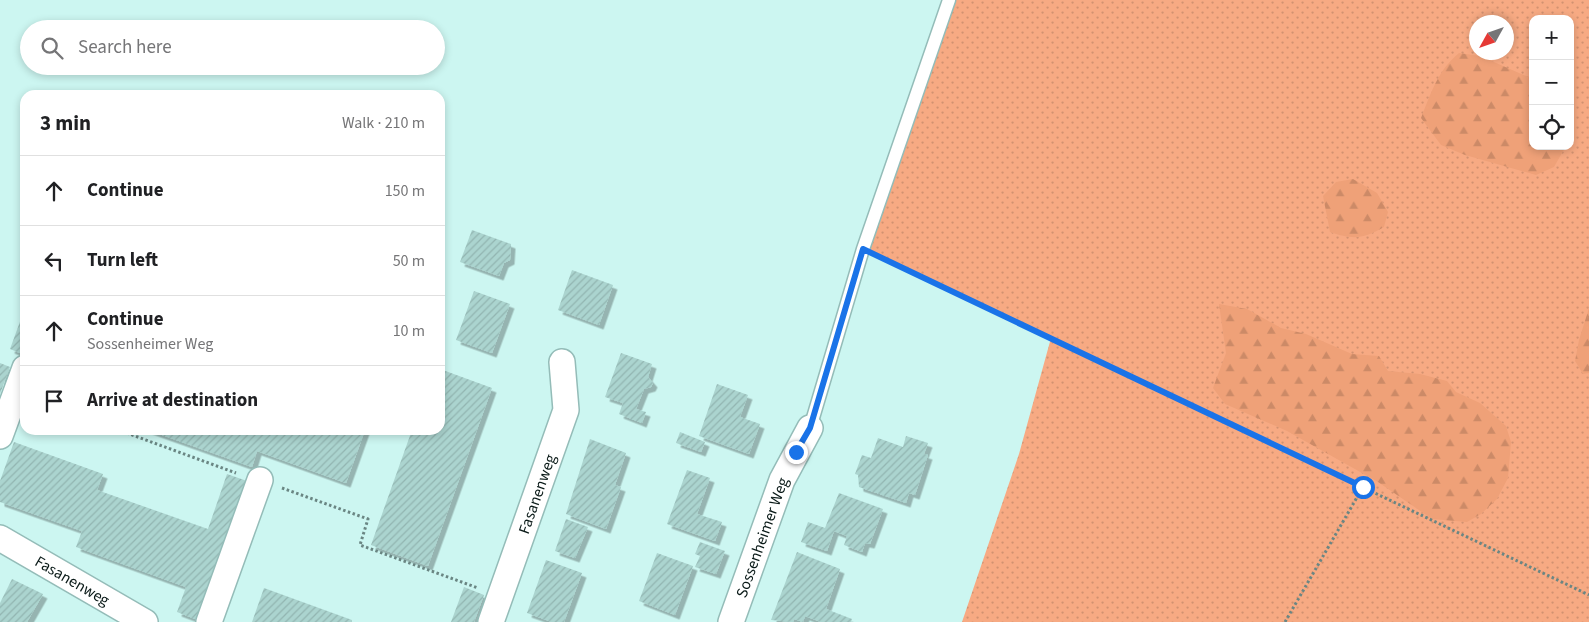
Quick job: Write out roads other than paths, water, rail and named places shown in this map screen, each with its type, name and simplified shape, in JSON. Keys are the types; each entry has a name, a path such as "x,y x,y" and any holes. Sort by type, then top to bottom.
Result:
{"street":[{"name":"Fasanenweg","path":"491,622 566,410 562,362"},
{"path":"0,436 20,382"},
{"name":"Sossenheimer Weg","path":"731,622 782,480 810,428"},
{"path":"209,622 260,480"},
{"name":"Fasanenweg","path":"3,548 144,622"}],"lane":[{"path":"810,428 863,249 949,0"}]}
